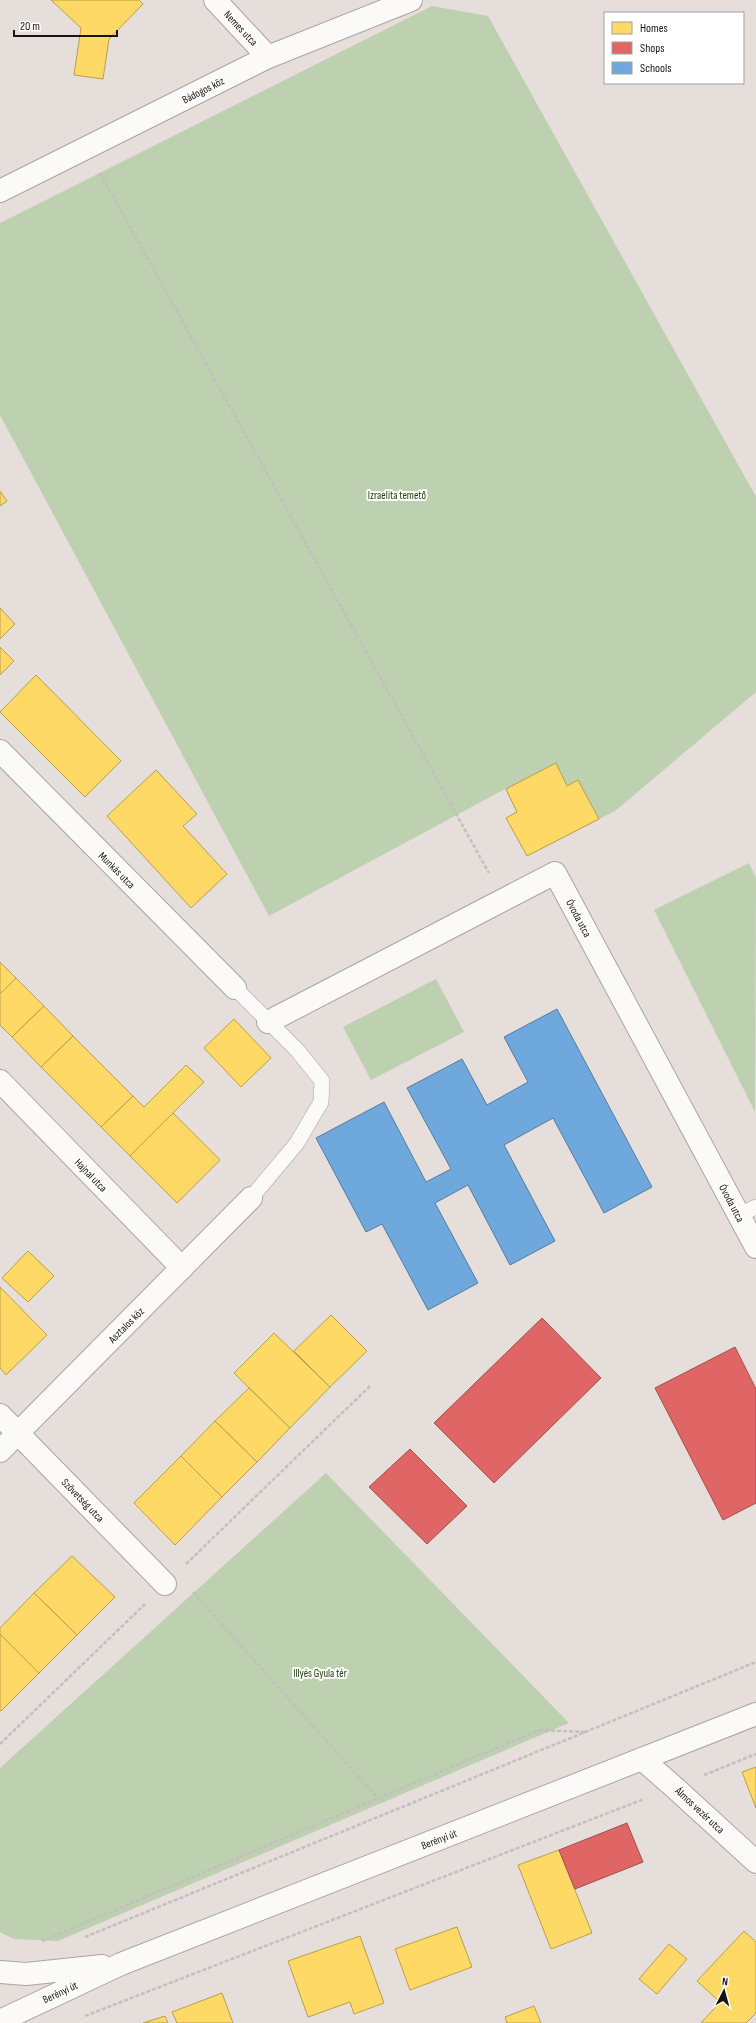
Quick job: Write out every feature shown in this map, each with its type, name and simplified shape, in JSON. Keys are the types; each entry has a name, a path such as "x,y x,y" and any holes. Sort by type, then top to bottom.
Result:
{"street":[{"name":"Nemes utca","path":"215,0 268,57"},
{"name":"Bádogos köz","path":"0,191 268,57 411,0"},
{"name":"Munkás utca","path":"0,751 235,988"},
{"name":"Óvoda utca","path":"268,1022 556,873 747,1211 756,1247"},
{"name":"Hajnal utca","path":"0,1082 182,1268"},
{"name":"Asztalos köz","path":"0,1451 251,1198"},
{"name":"Szövetség utca","path":"0,1415 165,1584"},
{"name":"Berényi út","path":"0,2021 121,1964 756,1714"},
{"name":"Álmos vezér utca","path":"642,1759 674,1786 756,1862"},
{"name":"Berényi út","path":"0,1972 26,1974 121,1964"}],"lane":[{"path":"235,988 297,1050 322,1082 321,1102 298,1143 251,1198"}],"path":[{"path":"86,149 504,900"},
{"path":"192,1591 377,1798"},
{"path":"77,1940 756,1662"},
{"path":"37,1943 539,1730 586,1732"},
{"path":"81,2017 756,1754"}],"green space":[{"name":"Izraelita temető","path":"432,6 488,16 756,497 756,692 615,811 527,856 506,818 517,812 505,789 269,916 0,415 0,223"},
{"path":"749,863 756,878 755,1112 654,910"},
{"path":"436,979 464,1032 371,1080 343,1027"},
{"name":"Illyés Gyula tér","path":"326,1473 569,1723 58,1941 14,1939 0,1932 0,1768"}],"building: Homes":[{"path":"51,0 139,0 143,4 109,39 103,79 74,75 81,28"},
{"path":"0,491 7,501 0,506"},
{"path":"0,608 15,624 0,639"},
{"path":"0,647 14,661 0,675"},
{"path":"36,675 121,761 85,797 0,712"},
{"path":"556,763 567,786 578,780 599,819 527,856 506,818 517,812 506,789"},
{"path":"156,770 197,814 183,826 227,874 191,908 107,816"},
{"path":"0,962 16,978 0,994"},
{"path":"16,978 44,1006 12,1037 0,1025 0,994"},
{"path":"44,1006 73,1036 41,1067 12,1037"},
{"path":"234,1019 271,1058 241,1087 204,1048"},
{"path":"73,1036 133,1096 101,1127 41,1067"},
{"path":"186,1065 204,1082 130,1156 101,1127 133,1096 144,1107"},
{"path":"173,1113 220,1160 177,1203 130,1156"},
{"path":"28,1251 54,1276 28,1302 2,1278"},
{"path":"0,1287 47,1335 6,1375 0,1368"},
{"path":"331,1315 367,1351 330,1387 294,1351"},
{"path":"274,1333 330,1387 290,1428 234,1373"},
{"path":"249,1388 290,1428 257,1462 215,1421"},
{"path":"215,1421 257,1462 222,1497 181,1456"},
{"path":"181,1456 222,1497 175,1545 134,1503"},
{"path":"72,1556 115,1597 77,1635 34,1593"},
{"path":"34,1593 77,1635 39,1673 0,1634 0,1628"},
{"path":"0,1634 39,1673 1,1711 0,1710"},
{"path":"756,1767 756,1808 742,1772"},
{"path":"559,1850 592,1933 551,1949 518,1865"},
{"path":"457,1927 472,1967 410,1990 395,1949"},
{"path":"744,1931 756,1942 756,2013 746,2023 701,2023 720,2002 697,1981"},
{"path":"360,1936 384,2003 354,2014 350,2002 308,2017 288,1961"},
{"path":"669,1944 687,1959 657,1994 639,1979"},
{"path":"222,1993 233,2023 177,2023 172,2012"},
{"path":"534,2006 541,2023 507,2023 505,2017"},
{"path":"165,2016 168,2023 143,2023"}],"building: Shops":[{"path":"542,1318 601,1378 494,1483 434,1423"},
{"path":"735,1347 756,1389 756,1503 723,1520 655,1388"},
{"path":"410,1449 467,1506 427,1544 369,1487"},
{"path":"627,1823 643,1862 575,1889 559,1850"}],"building: Schools":[{"path":"557,1009 652,1187 604,1213 553,1118 504,1145 555,1241 510,1265 468,1185 435,1203 478,1283 428,1310 382,1224 366,1232 316,1138 384,1102 426,1182 451,1169 407,1088 462,1059 487,1105 528,1082 504,1037"}]}
